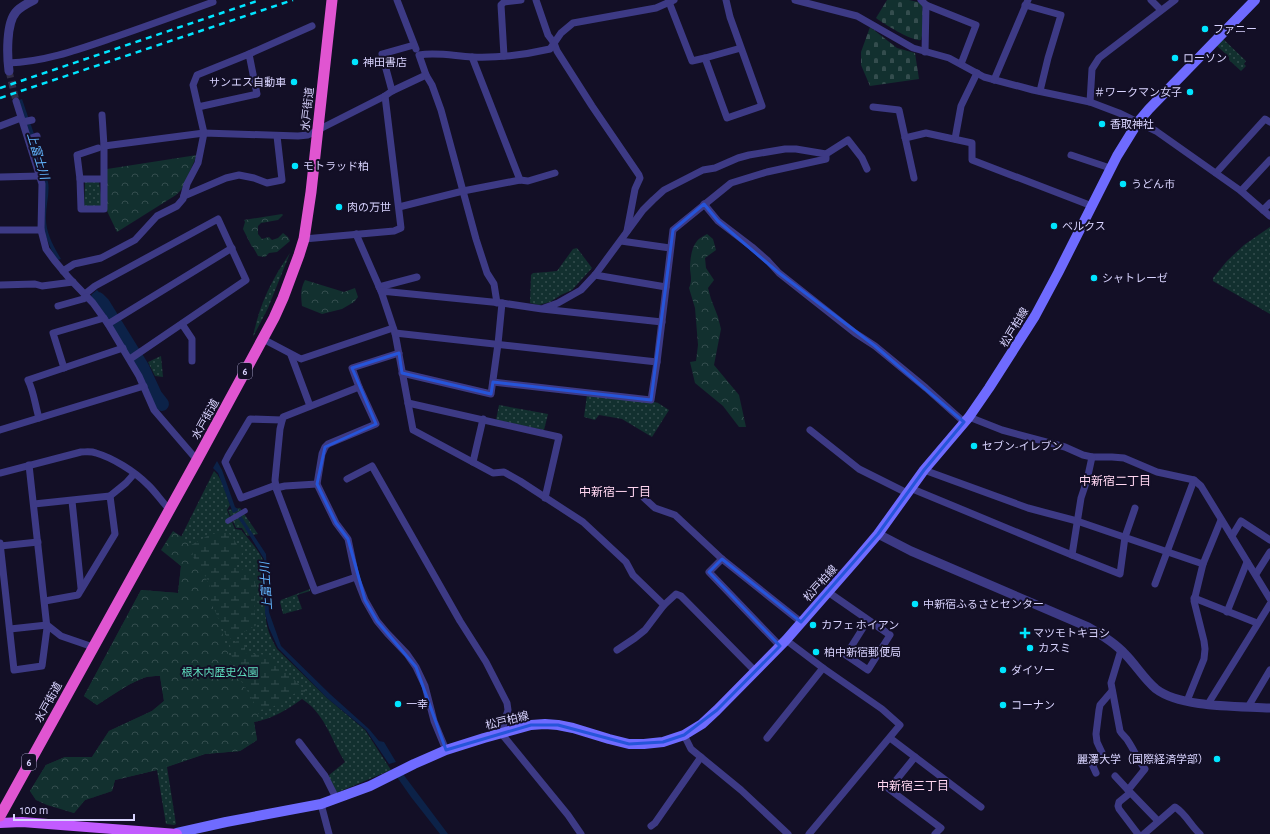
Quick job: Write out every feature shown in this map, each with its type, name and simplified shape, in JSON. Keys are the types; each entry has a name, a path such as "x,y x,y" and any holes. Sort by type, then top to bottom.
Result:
{"highway":[{"name":"水戸街道","path":"0,816 263,339 292,276 304,239 311,192 332,0"}],"main road":[{"name":"松戸柏線","path":"177,834 226,822 321,804 370,786 446,750 532,725 558,725 629,744 644,744 663,742 684,735 702,724 783,643 828,592 878,534 908,490 967,419 989,388 1035,316 1128,135 1138,122 1255,0"},
{"path":"0,823 22,822 177,834"}],"street":[{"path":"34,0 27,3 16,12 11,19 8,45 8,67 50,58 90,46 215,1"},
{"path":"397,0 441,110 476,239 487,273 494,284 499,303 498,344 491,394 402,373"},
{"path":"504,56 501,5 504,2 520,0"},
{"path":"536,0 548,35 554,43 557,51 639,175 640,178 635,189 626,234"},
{"path":"705,58 727,118 762,106 730,17 726,0"},
{"path":"794,0 804,1 857,16 913,48 949,58 994,80 1090,102 1138,122 1156,131 1216,173 1241,191 1270,216"},
{"path":"1151,0 1161,10"},
{"path":"1090,102 1092,68 1099,58 1175,0"},
{"path":"419,55 428,53 472,57 504,56 550,49 561,33 573,23 656,8 672,1 692,61 741,48"},
{"path":"925,52 924,3 976,25 961,64"},
{"path":"994,80 1026,3 1061,15 1040,91"},
{"path":"63,272 74,264 101,258 135,240 157,216 177,206 184,196 187,184 198,163 204,133 193,85 197,75 312,26"},
{"path":"304,239 394,231 401,228 388,93 382,54 414,45"},
{"path":"198,107 257,94 249,54"},
{"path":"472,57 520,180"},
{"path":"954,139 961,106 977,73"},
{"path":"102,115 101,147 104,179 104,209 81,209 80,179 77,155 101,147 204,133 305,136 426,75"},
{"path":"16,102 29,139 42,184 41,230 46,249 63,272 86,296 106,321 130,360 144,386 154,410 197,460"},
{"path":"873,107 899,110 914,178"},
{"path":"1216,173 1265,119 1270,122"},
{"path":"0,126 32,120"},
{"path":"905,138 926,134 972,143 972,160 1092,206"},
{"path":"29,139 37,136"},
{"path":"184,196 226,178 239,175 254,178 266,183 282,180 277,136"},
{"path":"542,309 558,303 580,290 595,275 643,210 653,200 664,190 703,170 715,168 748,155 785,149 796,149 826,154 848,140 862,158 867,169"},
{"path":"493,382 651,400 662,322 672,230 731,183 767,172 826,159 826,154"},
{"path":"1071,155 1110,168"},
{"path":"1241,191 1270,160"},
{"path":"399,207 463,191 520,180 528,181 555,173"},
{"path":"0,177 40,176"},
{"path":"80,179 104,179"},
{"path":"1263,210 1270,203"},
{"path":"704,204 718,221 752,247 779,273 855,333 875,346 926,388 967,419 1008,432 1065,447 1083,455 1092,457 1124,458 1157,472 1194,480 1201,486 1270,599"},
{"path":"58,306 83,299 95,286 218,219 246,280 130,360"},
{"path":"0,230 41,230"},
{"path":"356,234 380,289 394,330 413,430 494,473 504,472 583,522 626,562 633,575 664,605"},
{"path":"621,241 670,248"},
{"path":"64,368 53,333 118,317 232,248"},
{"path":"595,275 666,287"},
{"path":"380,289 417,277"},
{"path":"0,284 35,284 42,286 73,282"},
{"path":"380,289 662,322"},
{"path":"182,324 192,339 192,361"},
{"path":"263,339 301,359 394,330 498,344 657,362"},
{"path":"39,418 33,390 28,380 123,348"},
{"path":"399,353 352,368 376,424 328,444 325,447 322,454 317,484 336,523 348,539 356,577 365,600 377,621 416,666 425,686 434,721 446,750"},
{"path":"292,355 310,406"},
{"path":"0,430 144,386"},
{"path":"356,577 315,592 275,480 283,416 359,387"},
{"path":"408,403 559,437 545,498"},
{"path":"282,420 250,419 228,456 225,462 241,498 276,486 317,484"},
{"path":"473,462 483,419"},
{"path":"810,430 859,469 1120,574 1126,537 1135,508"},
{"path":"0,473 81,452 91,452 104,456 124,466 147,484 169,509"},
{"path":"1072,555 1076,521 1092,457"},
{"path":"29,465 45,601 47,625 42,666 14,670 0,545 38,542"},
{"path":"347,479 372,466 460,621 486,662 508,703 508,710 502,733 568,815 581,834"},
{"path":"924,470 1028,508 1076,521 1204,564"},
{"path":"34,504 110,496 126,483 134,474"},
{"path":"1155,584 1166,551 1194,480"},
{"path":"45,601 78,595 115,534 110,496"},
{"path":"644,498 655,508 676,515 722,559 801,622"},
{"path":"72,500 82,588"},
{"path":"228,521 246,512"},
{"path":"1187,701 1204,658 1205,649 1194,598 1204,564 1221,520"},
{"path":"1232,536 1241,521 1270,540"},
{"path":"878,534 911,551 1088,627 1111,641 1121,650 1145,679 1157,690 1171,697 1208,704 1270,708"},
{"path":"1256,574 1270,552"},
{"path":"722,559 709,572 783,643 882,709 900,725 809,834"},
{"path":"1227,612 1247,562"},
{"path":"828,592 890,634 868,670 846,655 868,620"},
{"path":"617,650 645,630 664,605 676,594 681,596 755,671"},
{"path":"1194,598 1257,623"},
{"path":"1208,704 1270,604"},
{"path":"10,629 47,625 61,636 93,647"},
{"path":"1121,650 1111,683 1120,731 1122,735 1128,739 1136,756 1145,769 1129,792 1119,802 1118,806 1138,834"},
{"path":"767,738 822,668"},
{"path":"1248,707 1270,670"},
{"path":"1096,773 1092,764 1104,757 1097,742 1096,734 1099,710 1100,705 1112,691"},
{"path":"684,735 691,749 741,790 788,834"},
{"path":"890,738 981,807"},
{"path":"299,742 325,776 336,798"},
{"path":"651,826 655,823 701,757"},
{"path":"916,757 889,789 941,828 935,834"},
{"path":"1115,776 1158,821"},
{"path":"321,804 330,834"},
{"path":"1144,834 1175,807 1185,815 1200,834"}],"highlighted area":[{"path":"704,204 718,221 779,273 875,346 964,422 924,470 878,534 801,622 722,559 709,572 780,646 717,710 684,735 663,742 629,744 558,725 531,725 446,750 416,667 377,621 365,600 348,539 336,523 317,484 325,447 376,424 352,368 399,353 402,373 491,394 493,382 651,400 673,230"}],"green space":[{"path":"887,0 909,0 922,3 924,26 921,40 905,36 876,18"},
{"path":"870,27 897,48 915,53 919,79 870,86 861,65 861,52"},
{"path":"1221,37 1246,61 1244,64 1246,66 1241,71 1215,44"},
{"path":"197,155 182,189 176,195 117,232 107,211 107,169"},
{"path":"85,182 99,182 101,206 84,207"},
{"path":"283,215 278,220 261,223 258,226 258,234 262,239 269,237 272,240 278,238 283,233 290,241 277,252 269,253 265,257 258,256 243,229 245,222 244,220"},
{"path":"1270,227 1270,314 1213,281 1213,278 1227,261 1244,245"},
{"path":"707,234 713,239 716,250 705,258 706,268 714,280 708,288 721,329 714,365 739,395 746,427 739,427 723,406 695,383 690,362 696,361 698,345 695,308 689,288 691,281 691,258 695,244 699,239"},
{"path":"577,248 592,268 572,290 550,302 539,305 530,303 531,275 533,273 557,271 573,249"},
{"path":"290,253 268,308 253,337 259,314 267,293 277,273"},
{"path":"305,280 344,292 355,288 358,297 354,302 342,309 322,314 302,306 301,293"},
{"path":"161,356 163,377 155,376 148,362"},
{"path":"587,395 651,401 658,403 669,410 652,437 622,419 599,415 595,420 584,417"},
{"path":"499,405 548,414 544,430 496,420"},
{"name":"根木内歴史公園","path":"214,471 220,478 224,487 230,505 227,510 235,529 241,530 263,560 266,575 267,624 270,635 277,649 327,698 365,730 391,770 336,793 328,776 345,762 319,715 302,699 279,714 254,722 257,740 240,751 205,754 167,767 176,824 174,825 166,824 157,770 115,780 112,791 85,800 74,813 36,800 30,791 46,765 65,757 92,757 109,731 152,711 164,701 160,676 146,677 135,681 97,705 84,696 141,590 178,593 181,566 171,557"},
{"path":"240,508 258,534 247,536 242,528 236,528 228,510"},
{"name":"根木内歴史公園","path":"173,531 188,541 208,583 230,660 262,720 254,722 257,740 240,751 205,754 157,770 115,780 112,791 85,800 74,813 36,800 30,791 46,765 65,757 92,757 109,731 152,711 164,701 160,676 146,677 135,681 97,705 84,696 141,590 178,593 181,566 161,550"},
{"path":"224,531 232,536 242,554 235,563 236,567 250,572 256,585 254,616 257,625 228,640 211,602 209,582 193,557 191,545 209,535"},
{"path":"310,589 310,591 297,595 302,609 283,614 280,602 281,600"},
{"path":"245,636 245,653 270,655 305,690 305,693 291,695 271,708 258,710 241,679 233,662 231,653 230,645"}],"water":[{"path":"22,99 46,172 49,190 46,222 50,238 61,259 57,260 44,232 45,197 19,100"},
{"path":"97,290 106,300 113,312 107,316 91,295"},
{"path":"118,320 135,348 130,352 113,324"},
{"path":"140,358 150,373 164,401 157,404 135,360"},
{"path":"217,461 222,470 235,507 239,510 233,513 218,473 213,468"},
{"path":"241,516 266,554 269,612 281,646 330,694 369,729 379,741 384,742 396,762 389,764 366,730 327,698 278,648 269,628 265,613 264,559 238,518"},
{"path":"403,774 448,834 440,834 411,797 397,777"}],"waterway":[{"name":"上富士川","path":"98,299 103,304 142,367 155,395 162,404"}],"tunnel":[{"path":"9,71 16,101"}],"railway":[{"path":"0,88 260,0"},
{"path":"0,98 293,0"}],"place":[{"name":"ファニー","path":"1205,29"},
{"name":"ローソン","path":"1175,58"},
{"name":"神田書店","path":"355,62"},
{"name":"サンエス自動車","path":"294,82"},
{"name":"＃ワークマン女子","path":"1190,92"},
{"name":"香取神社","path":"1102,124"},
{"name":"モトラッド柏","path":"295,166"},
{"name":"うどん市","path":"1123,184"},
{"name":"肉の万世","path":"339,207"},
{"name":"ベルクス","path":"1054,226"},
{"name":"シャトレーゼ","path":"1094,278"},
{"name":"セブン-イレブン","path":"974,446"},
{"name":"中新宿ふるさとセンター","path":"915,604"},
{"name":"カフェ ホイアン","path":"813,625"},
{"name":"マツモトキヨシ","path":"1025,633"},
{"name":"カスミ","path":"1030,648"},
{"name":"柏中新宿郵便局","path":"816,652"},
{"name":"ダイソー","path":"1003,670"},
{"name":"一幸","path":"398,704"},
{"name":"コーナン","path":"1003,705"},
{"name":"麗澤大学（国際経済学部）","path":"1217,759"}],"district":[{"name":"中新宿二丁目","path":"1115,481"},
{"name":"中新宿一丁目","path":"615,492"},
{"name":"中新宿三丁目","path":"913,786"}]}
